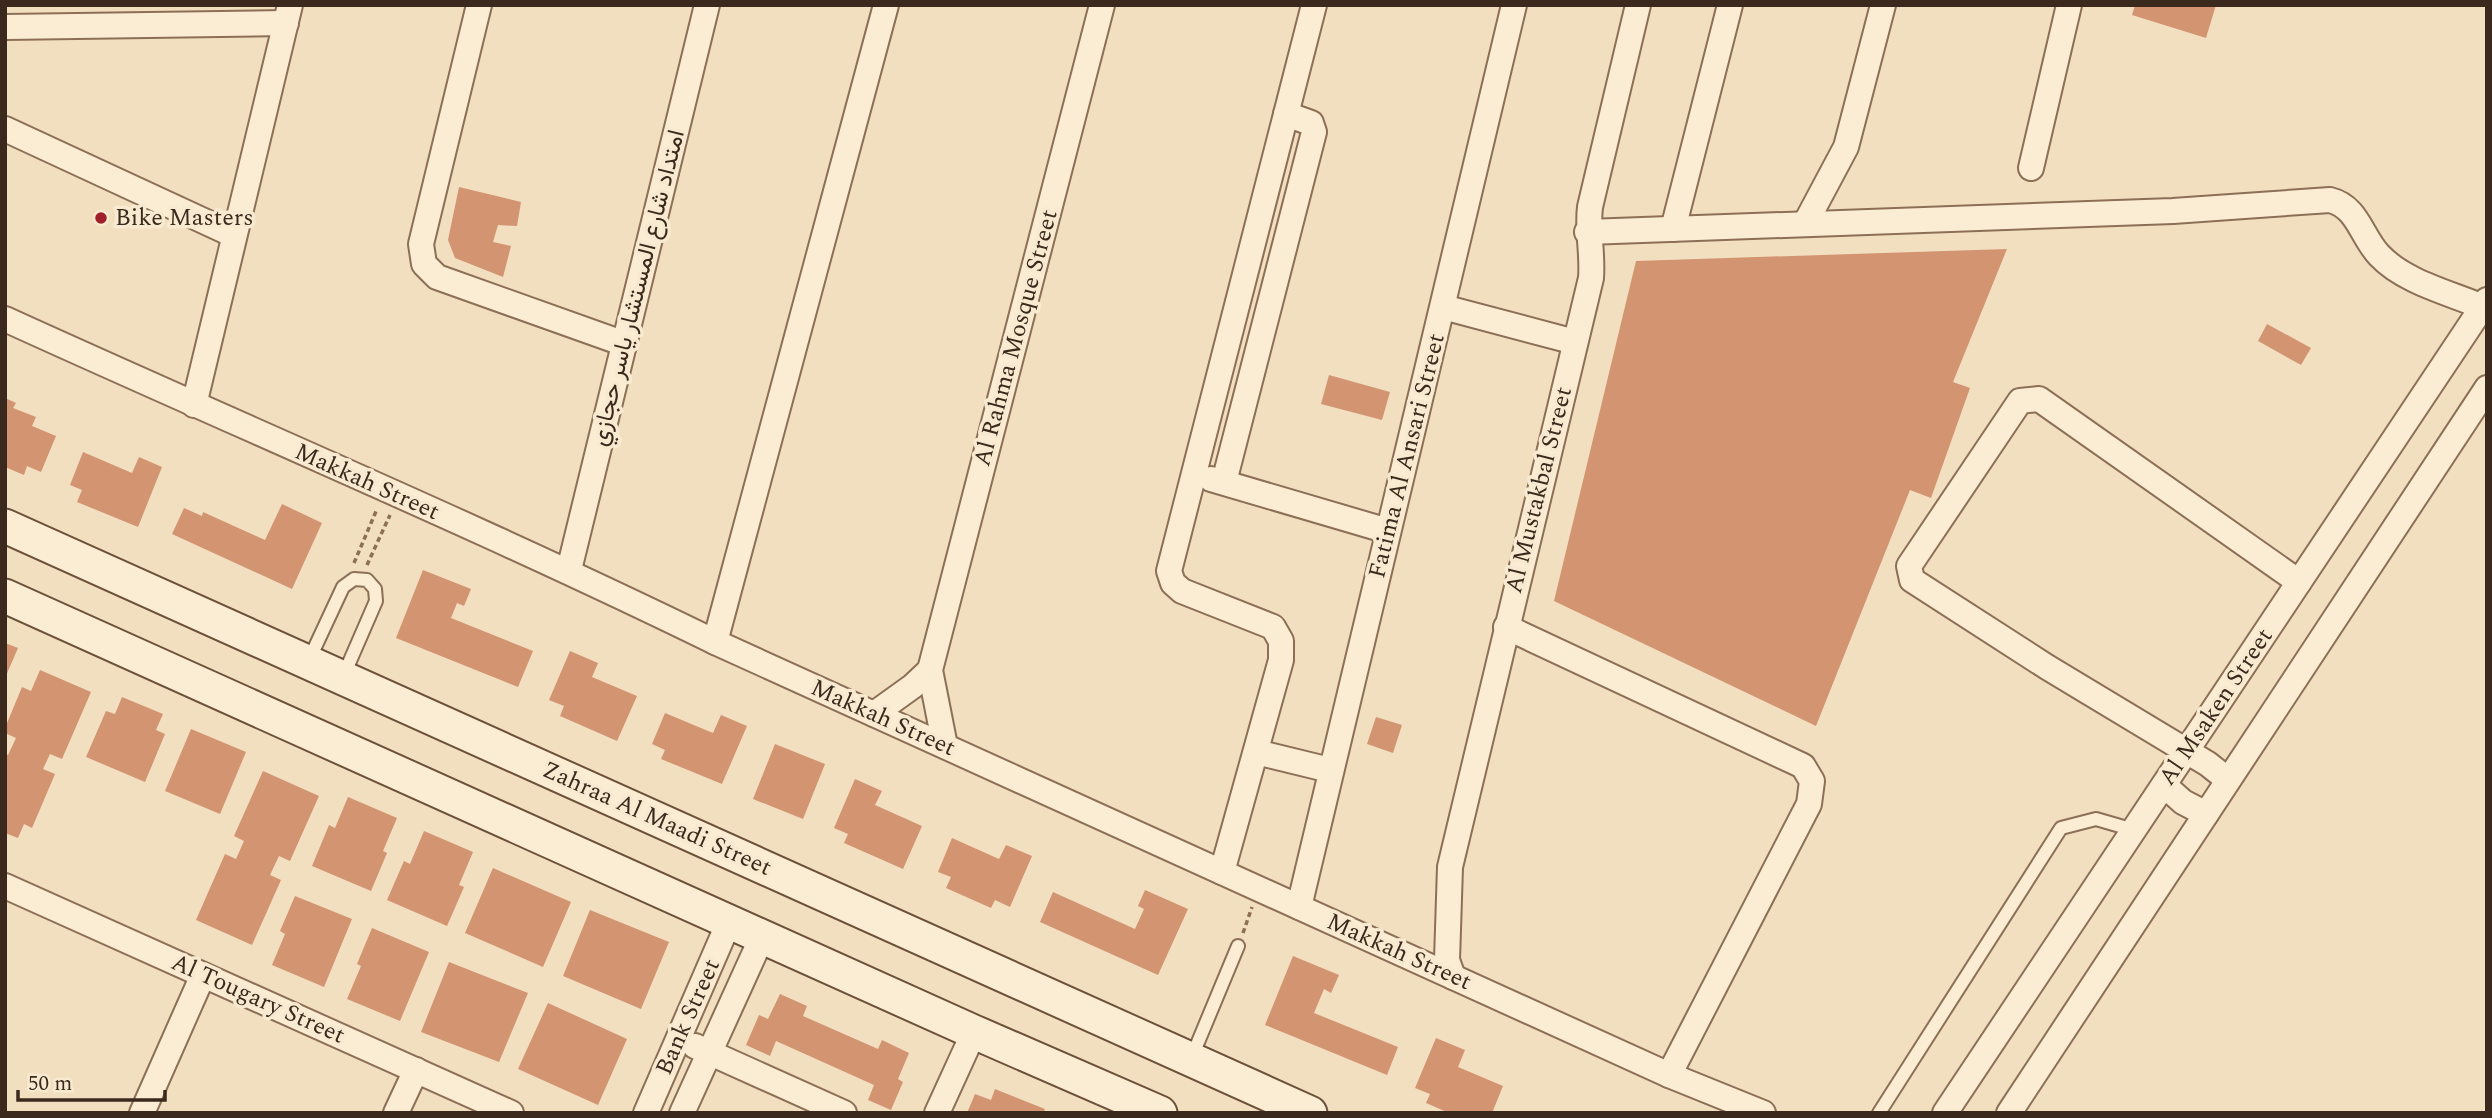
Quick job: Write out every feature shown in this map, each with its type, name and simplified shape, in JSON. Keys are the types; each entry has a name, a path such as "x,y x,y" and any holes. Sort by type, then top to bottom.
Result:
{"main road":[{"name":"Zahraa Al Maadi Street","path":"5,526 1310,1113"},
{"path":"5,596 1160,1113"}],"street":[{"path":"479,5 421,244 424,264 437,277 625,344"},
{"name":"امتداد شارع المستشار ياسر حجازي","path":"569,570 707,5"},
{"path":"715,642 886,5"},
{"name":"Al Rahma Mosque Street","path":"946,746 930,670 1102,5"},
{"path":"1222,872 1281,660 1281,641 1267,623 1182,591 1170,578 1170,564 1314,5"},
{"name":"Fatima Al Ansari Street","path":"1299,907 1514,5"},
{"name":"Al Mustakbal Street","path":"1453,977 1447,960 1450,867 1591,278 1592,259 1587,232 1590,207 1638,5"},
{"path":"1673,229 1730,5"},
{"path":"1805,224 1829,185 1846,147 1883,5"},
{"path":"2031,169 2069,5"},
{"path":"5,27 288,14 194,405"},
{"path":"1224,482 1314,132 1311,123 1286,114"},
{"path":"5,129 234,235"},
{"path":"1587,232 2173,211 2330,200 2352,212 2371,246 2390,265 2485,304"},
{"name":"Al Msaken Street","path":"1945,1113 2485,304"},
{"path":"1443,307 1575,342"},
{"name":"Makkah Street","path":"5,319 569,570 715,642 1669,1075 1763,1113"},
{"name":"Al Msaken Street","path":"2009,1113 2487,388"},
{"path":"2228,780 2208,764 2185,753 1912,580 1909,566 2020,401 2028,398 2039,399 2299,582"},
{"path":"1193,474 1388,531"},
{"path":"1506,627 1803,766 1810,774 1813,788 1809,804 1669,1075"},
{"path":"874,714 930,670"},
{"path":"1256,752 1330,770"},
{"path":"2164,785 2183,802 2206,814"},
{"name":"Al Tougary Street","path":"5,886 512,1113"},
{"name":"Bank Street","path":"646,1113 729,922"},
{"path":"682,1113 762,937"},
{"path":"142,1113 203,975"},
{"path":"937,1113 974,1032"},
{"path":"678,1039 844,1113"},
{"path":"396,1113 416,1070"}],"lane":[{"path":"308,662 343,587 354,579 372,584 376,601 343,678"},
{"path":"1879,1113 2061,828 2096,819 2134,830"},
{"path":"1191,1059 1238,946"}],"path":[{"path":"354,579 355,560 373,517"},
{"path":"374,549 386,523"},
{"path":"1238,946 1259,888"}],"building":[{"path":"2135,5 2216,5 2206,38 2132,15"},
{"path":"459,187 521,202 517,226 498,225 493,242 511,246 503,277 455,258 448,240"},
{"path":"2007,249 1953,382 1970,388 1931,498 1910,490 1816,726 1554,601 1636,261"},
{"path":"2267,324 2311,348 2301,365 2258,341"},
{"path":"1329,375 1390,392 1382,420 1321,404"},
{"path":"5,398 16,403 13,408 36,417 32,426 56,436 41,472 27,466 24,475 5,467"},
{"path":"83,452 132,473 139,457 162,467 138,527 77,502 82,490 70,485"},
{"path":"282,504 322,523 292,589 172,534 184,508 202,516 203,512 265,540"},
{"path":"423,570 471,589 464,606 457,603 451,618 533,651 518,687 396,638"},
{"path":"5,643 18,648 5,678"},
{"path":"570,651 598,663 592,677 637,696 617,741 560,716 564,706 549,700"},
{"path":"40,670 91,692 62,759 50,754 43,769 55,774 32,828 24,824 18,838 5,833 5,754 8,755 16,738 5,733 5,728 22,687 31,691"},
{"path":"122,697 163,714 156,730 165,734 145,782 86,757 106,711 115,714"},
{"path":"665,713 713,733 721,715 747,726 722,784 661,759 665,750 652,744"},
{"path":"1376,717 1402,725 1393,753 1367,744"},
{"path":"191,729 246,752 220,814 165,791"},
{"path":"775,744 825,764 803,819 753,799"},
{"path":"263,771 319,796 290,861 279,856 270,875 281,880 252,945 196,920 225,854 236,859 244,841 234,836"},
{"path":"855,779 882,791 875,805 922,826 903,869 844,843 848,834 834,828"},
{"path":"348,797 397,818 383,851 387,853 371,891 312,866 329,825 335,828"},
{"path":"424,831 473,852 459,885 464,887 447,926 387,900 404,861 410,864"},
{"path":"952,838 999,859 1006,845 1032,856 1010,907 995,900 991,908 946,888 951,877 938,872"},
{"path":"493,868 571,902 543,967 465,933"},
{"path":"1145,890 1188,909 1158,975 1040,922 1053,892 1135,929 1144,909 1138,906"},
{"path":"295,896 352,919 324,987 272,965 285,934 280,931"},
{"path":"590,910 669,942 641,1009 563,976"},
{"path":"372,928 429,952 400,1021 347,999 361,966 357,964"},
{"path":"1293,956 1339,975 1331,993 1324,989 1314,1013 1398,1047 1387,1075 1265,1025"},
{"path":"449,962 528,993 499,1062 421,1032"},
{"path":"780,994 807,1006 803,1016 878,1049 882,1040 909,1053 898,1079 903,1082 891,1110 868,1100 874,1085 776,1041 770,1056 746,1045 759,1015 768,1019"},
{"path":"548,1003 627,1039 598,1105 518,1069"},
{"path":"1436,1038 1465,1050 1458,1067 1503,1086 1492,1113 1449,1113 1426,1103 1430,1094 1415,1088"},
{"path":"995,1089 1045,1109 1043,1113 967,1113 975,1094 991,1100"}],"place":[{"name":"Bike Masters","path":"101,218"}]}
